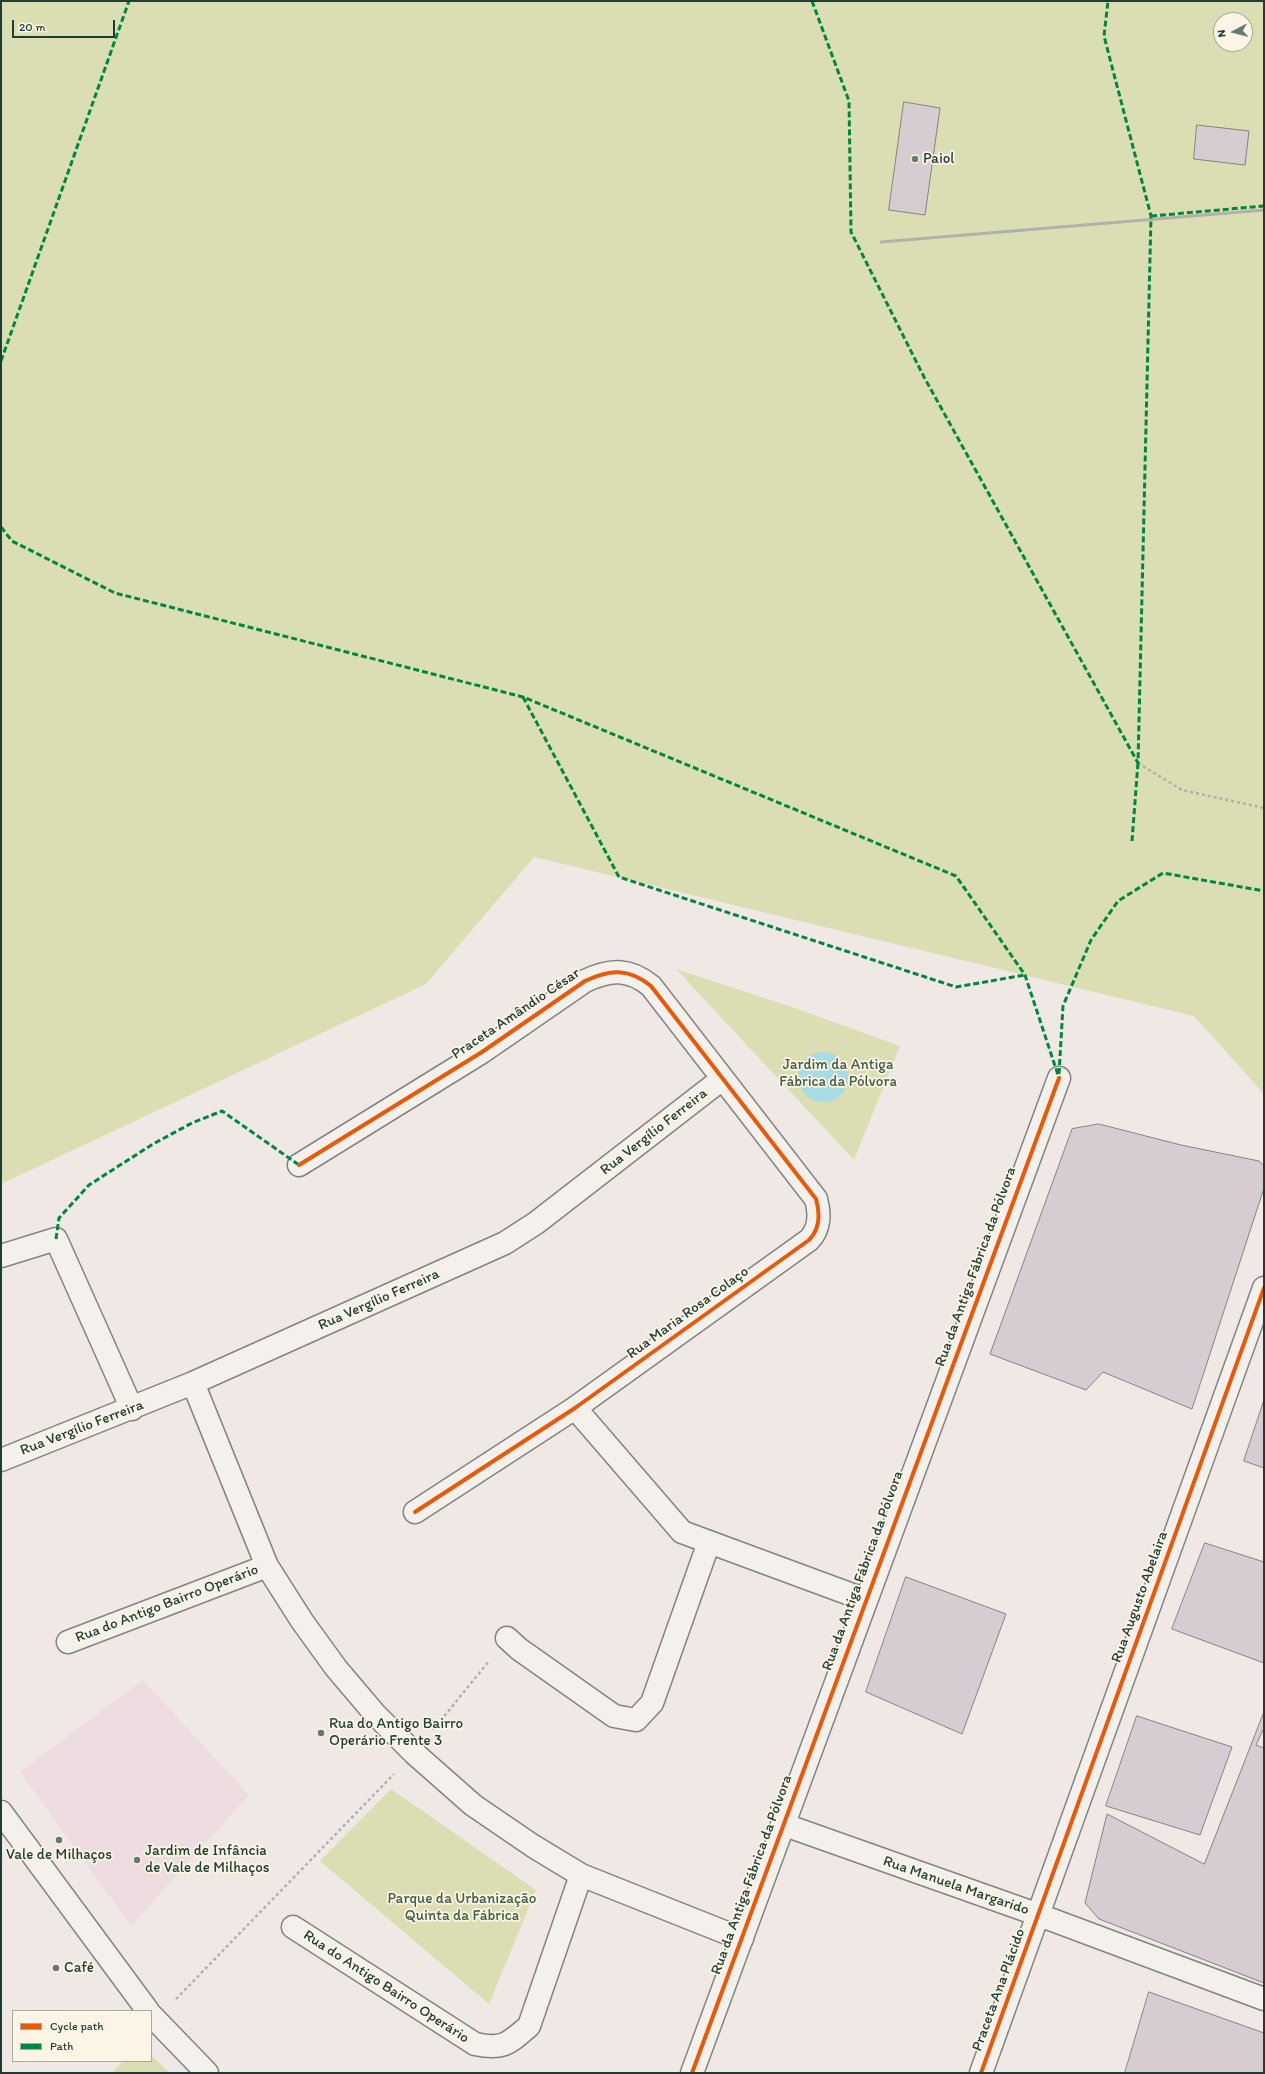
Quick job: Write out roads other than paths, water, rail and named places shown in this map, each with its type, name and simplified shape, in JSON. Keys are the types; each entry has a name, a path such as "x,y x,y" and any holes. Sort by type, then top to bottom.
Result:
{"street":[{"name":"Praceta Amândio César","path":"299,1165 482,1052 585,981 602,974 612,972 635,975 651,986 722,1079"},
{"name":"Rua da Antiga Fábrica da Pólvora","path":"692,2073 742,1939 782,1824 1059,1078"},
{"name":"Rua Vergílio Ferreira","path":"1,1460 132,1409 193,1383 472,1259 517,1236 722,1079"},
{"name":"Rua Maria Rosa Colaço","path":"416,1512 575,1408 809,1240 816,1230 818,1206 812,1192 722,1079"},
{"path":"1,1256 56,1239 132,1409"},
{"name":"Rua Augusto Abelaira","path":"1039,1915 1264,1288"},
{"name":"Rua do Antigo Bairro Operário","path":"193,1383 267,1566 302,1621 336,1668 375,1714 414,1753 473,1806 533,1846 581,1875 742,1939"},
{"path":"575,1408 682,1532 866,1600"},
{"path":"507,1638 519,1649 614,1716 636,1720 652,1703 709,1542"},
{"name":"Rua do Antigo Bairro Operário","path":"68,1642 267,1566"},
{"path":"2,1815 147,2010"},
{"name":"Rua Manuela Margarido","path":"782,1824 1039,1915 1264,1999"},
{"name":"Rua do Antigo Bairro Operário","path":"293,1927 475,2044 493,2048 512,2041 529,2026 581,1875"},
{"name":"Praceta Ana Plácido","path":"981,2073 1039,1915"},
{"path":"152,2016 207,2073"}],"water":[{"path":"818,1052 828,1052 841,1059 848,1072 848,1082 841,1095 828,1102 818,1102 809,1098 802,1091 798,1082 798,1072 802,1063 809,1056"}],"railway":[{"path":"881,242 1264,210"}],"place":[{"name":"Paiol","path":"915,159"},
{"name":"Rua do Antigo Bairro Operário Frente 3","path":"321,1733"},
{"name":"Vale de Milhaços","path":"59,1840"},
{"name":"Jardim de Infância de Vale de Milhaços","path":"137,1860"},
{"name":"Café","path":"56,1968"}],"park label":[{"name":"Jardim da Antiga Fábrica da Pólvora","path":"838,1074"},
{"name":"Parque da Urbanização Quinta da Fábrica","path":"462,1908"}]}
